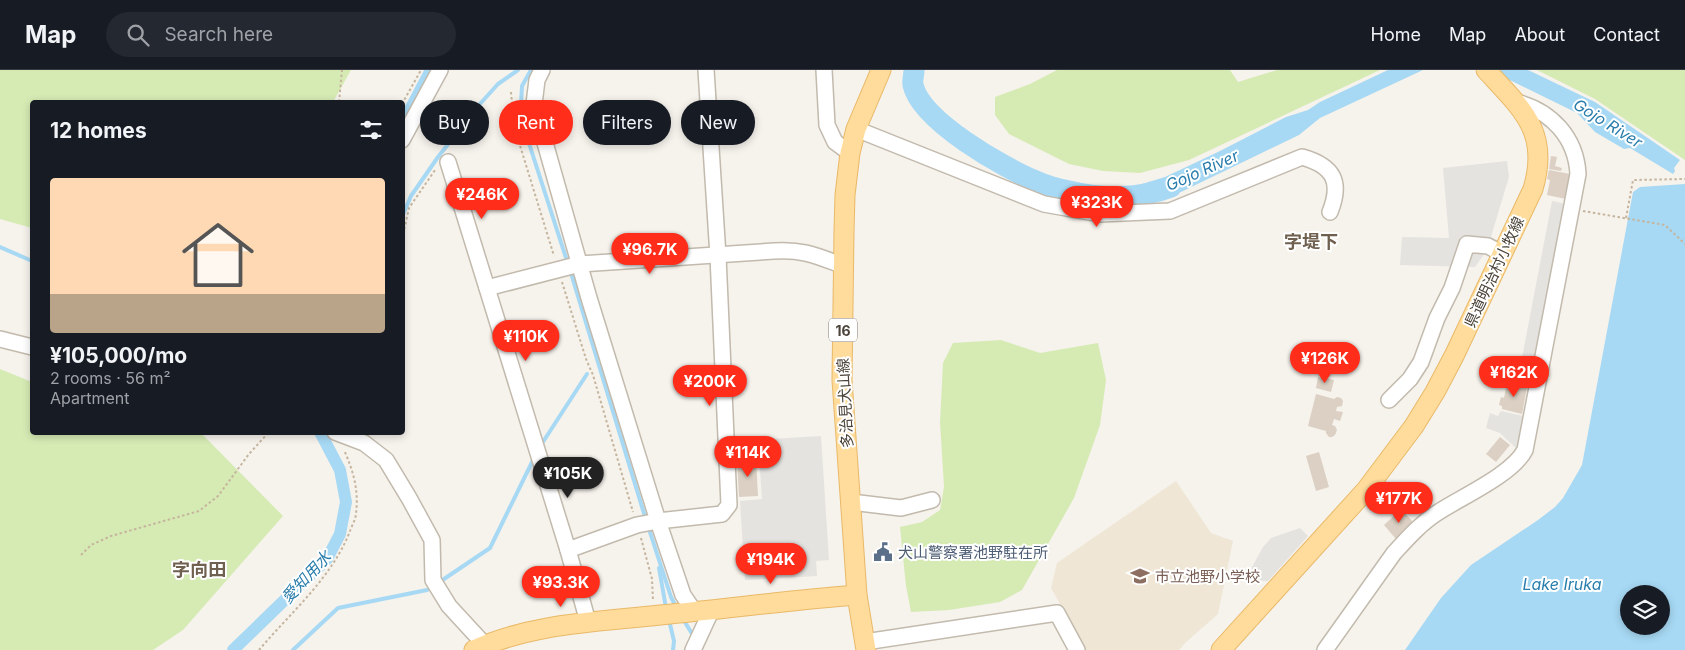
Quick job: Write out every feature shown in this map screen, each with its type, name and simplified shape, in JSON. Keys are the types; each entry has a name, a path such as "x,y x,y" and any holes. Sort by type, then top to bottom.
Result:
{"main road":[{"name":"多治見犬山線","path":"866,646 857,596 842,380 845,195 850,153 856,129 881,70"},
{"name":"県道明治村小牧線","path":"1221,650 1366,490 1397,451 1435,392 1533,189 1538,164 1538,151 1532,126 1526,114 1486,70"},
{"path":"479,647 537,630 588,622 857,596"}],"street":[{"path":"405,134 440,70"},
{"path":"542,70 537,80 534,104 578,265 656,521 683,595 698,610 700,634 693,650"},
{"path":"568,550 638,525 656,521 722,514 729,505 718,256 706,70"},
{"path":"824,70 827,125 835,142 850,153"},
{"path":"1324,650 1394,553 1406,540 1436,514 1502,473 1520,459 1527,440 1578,174 1576,157 1570,140 1555,123 1538,111 1528,105 1516,102"},
{"path":"856,129 1044,204 1100,214 1170,211 1302,157 1323,165 1332,174 1336,186 1335,199 1330,212"},
{"path":"448,162 568,550 588,622"},
{"path":"1389,400 1410,379 1421,362 1437,318 1452,288 1467,244 1488,246 1503,254"},
{"path":"487,288 578,265 794,250 844,266"},
{"path":"0,338 30,346"},
{"path":"342,435 364,443 386,460 432,540 433,580 479,647"},
{"path":"850,502 901,508 932,500"},
{"path":"866,646 1057,613 1077,650"}],"path":[{"path":"339,100 342,70"},
{"path":"404,100 421,70"},
{"path":"511,92 514,126 586,359 593,375 638,525 652,579 653,599 659,616"},
{"path":"405,224 408,208 433,172 448,162"},
{"path":"1626,218 1633,180 1685,179"},
{"path":"1572,209 1665,225 1685,244"},
{"path":"81,555 90,544 111,536 199,511 218,496 249,454 266,435"},
{"path":"259,650 318,584 343,549 356,515 357,496 354,472 337,435"}],"shaded area":[{"path":"1507,161 1509,177 1487,250 1475,267 1400,265 1402,237 1449,238 1443,168"},
{"path":"1552,201 1566,204 1531,387 1517,384"},
{"path":"1501,411 1523,416 1520,442 1516,448 1500,433 1486,428 1490,413 1498,416"},
{"path":"821,436 829,560 816,561 817,576 745,580 740,501 762,499 759,456 738,458 737,441"},
{"name":"市立池野小学校","path":"1176,481 1211,533 1233,541 1218,614 1179,650 1086,650 1051,588 1057,563"},
{"path":"1300,528 1308,536 1268,581 1260,581 1251,576 1252,567 1263,547 1271,538"}],"green space":[{"path":"0,70 351,70 334,100 30,100 30,227 0,219"},
{"path":"1057,70 1230,70 1238,82 1277,70 1380,70 1189,160 1140,173 1103,171 1069,164 1009,134 995,115 995,97 1030,84"},
{"path":"1537,70 1685,70 1685,160 1595,99"},
{"path":"1001,340 1040,353 1098,343 1106,380 1100,425 1074,498 1022,590 1000,602 949,610 911,612 906,586 900,527 922,522 940,510 944,487 940,422 943,363 953,343"},
{"path":"0,369 30,381 30,435 203,435 283,516 183,630 153,650 0,650"}],"water":[{"path":"1388,70 1423,70 1320,118 1299,135 1181,192 1145,202 1142,184 1165,177 1286,117 1308,110 1320,102"},
{"path":"1489,70 1528,70 1595,102 1680,160 1674,168 1675,171 1673,174 1630,148 1624,149 1595,132 1577,113"},
{"name":"Lake Iruka","path":"1685,184 1685,650 1405,650 1441,598 1471,565 1555,507 1563,498 1582,465 1633,192 1640,187"}],"building":[{"path":"1551,156 1557,157 1555,166 1562,168 1561,171 1549,169"},
{"path":"1549,170 1570,174 1566,199 1547,195 1550,180 1547,179"},
{"path":"1318,377 1334,380 1331,392 1316,388"},
{"path":"1507,383 1527,387 1522,414 1502,409 1502,406 1499,405 1501,397 1504,398"},
{"path":"1316,394 1334,399 1337,397 1341,398 1343,401 1342,406 1337,407 1336,411 1343,412 1340,421 1334,419 1332,425 1337,430 1332,437 1329,437 1326,431 1308,426"},
{"path":"1500,437 1510,445 1496,462 1486,454"},
{"path":"1319,452 1329,487 1316,491 1306,456"},
{"path":"756,459 758,496 739,497 737,460"},
{"path":"1401,509 1414,523 1396,539 1384,525"}],"waterway":[{"name":"愛知用水","path":"405,119 431,70"},
{"path":"405,210 411,196 438,157 479,105 498,84 518,70"},
{"path":"531,70 522,86 521,104 525,131 568,264"},
{"name":"Gojo River","path":"914,70 913,85 919,99 931,113 966,142 1022,175 1040,183 1081,194 1134,196 1171,187"},
{"path":"0,247 30,260"},
{"path":"570,270 646,520"},
{"path":"541,445 587,374"},
{"name":"愛知用水","path":"233,650 327,559 340,534 346,502 340,470 322,435"},
{"path":"444,579 490,548 535,456"},
{"path":"648,526 676,607"},
{"path":"659,568 666,608"},
{"path":"293,650 338,608 427,590"},
{"path":"683,619 694,637"},
{"path":"669,620 674,641 673,650"}],"place":[{"name":"犬山警察署池野駐在所","path":"883,552"},
{"name":"市立池野小学校","path":"1140,576"}],"district":[{"name":"字堤下","path":"1311,241"},
{"name":"字向田","path":"199,569"}]}
